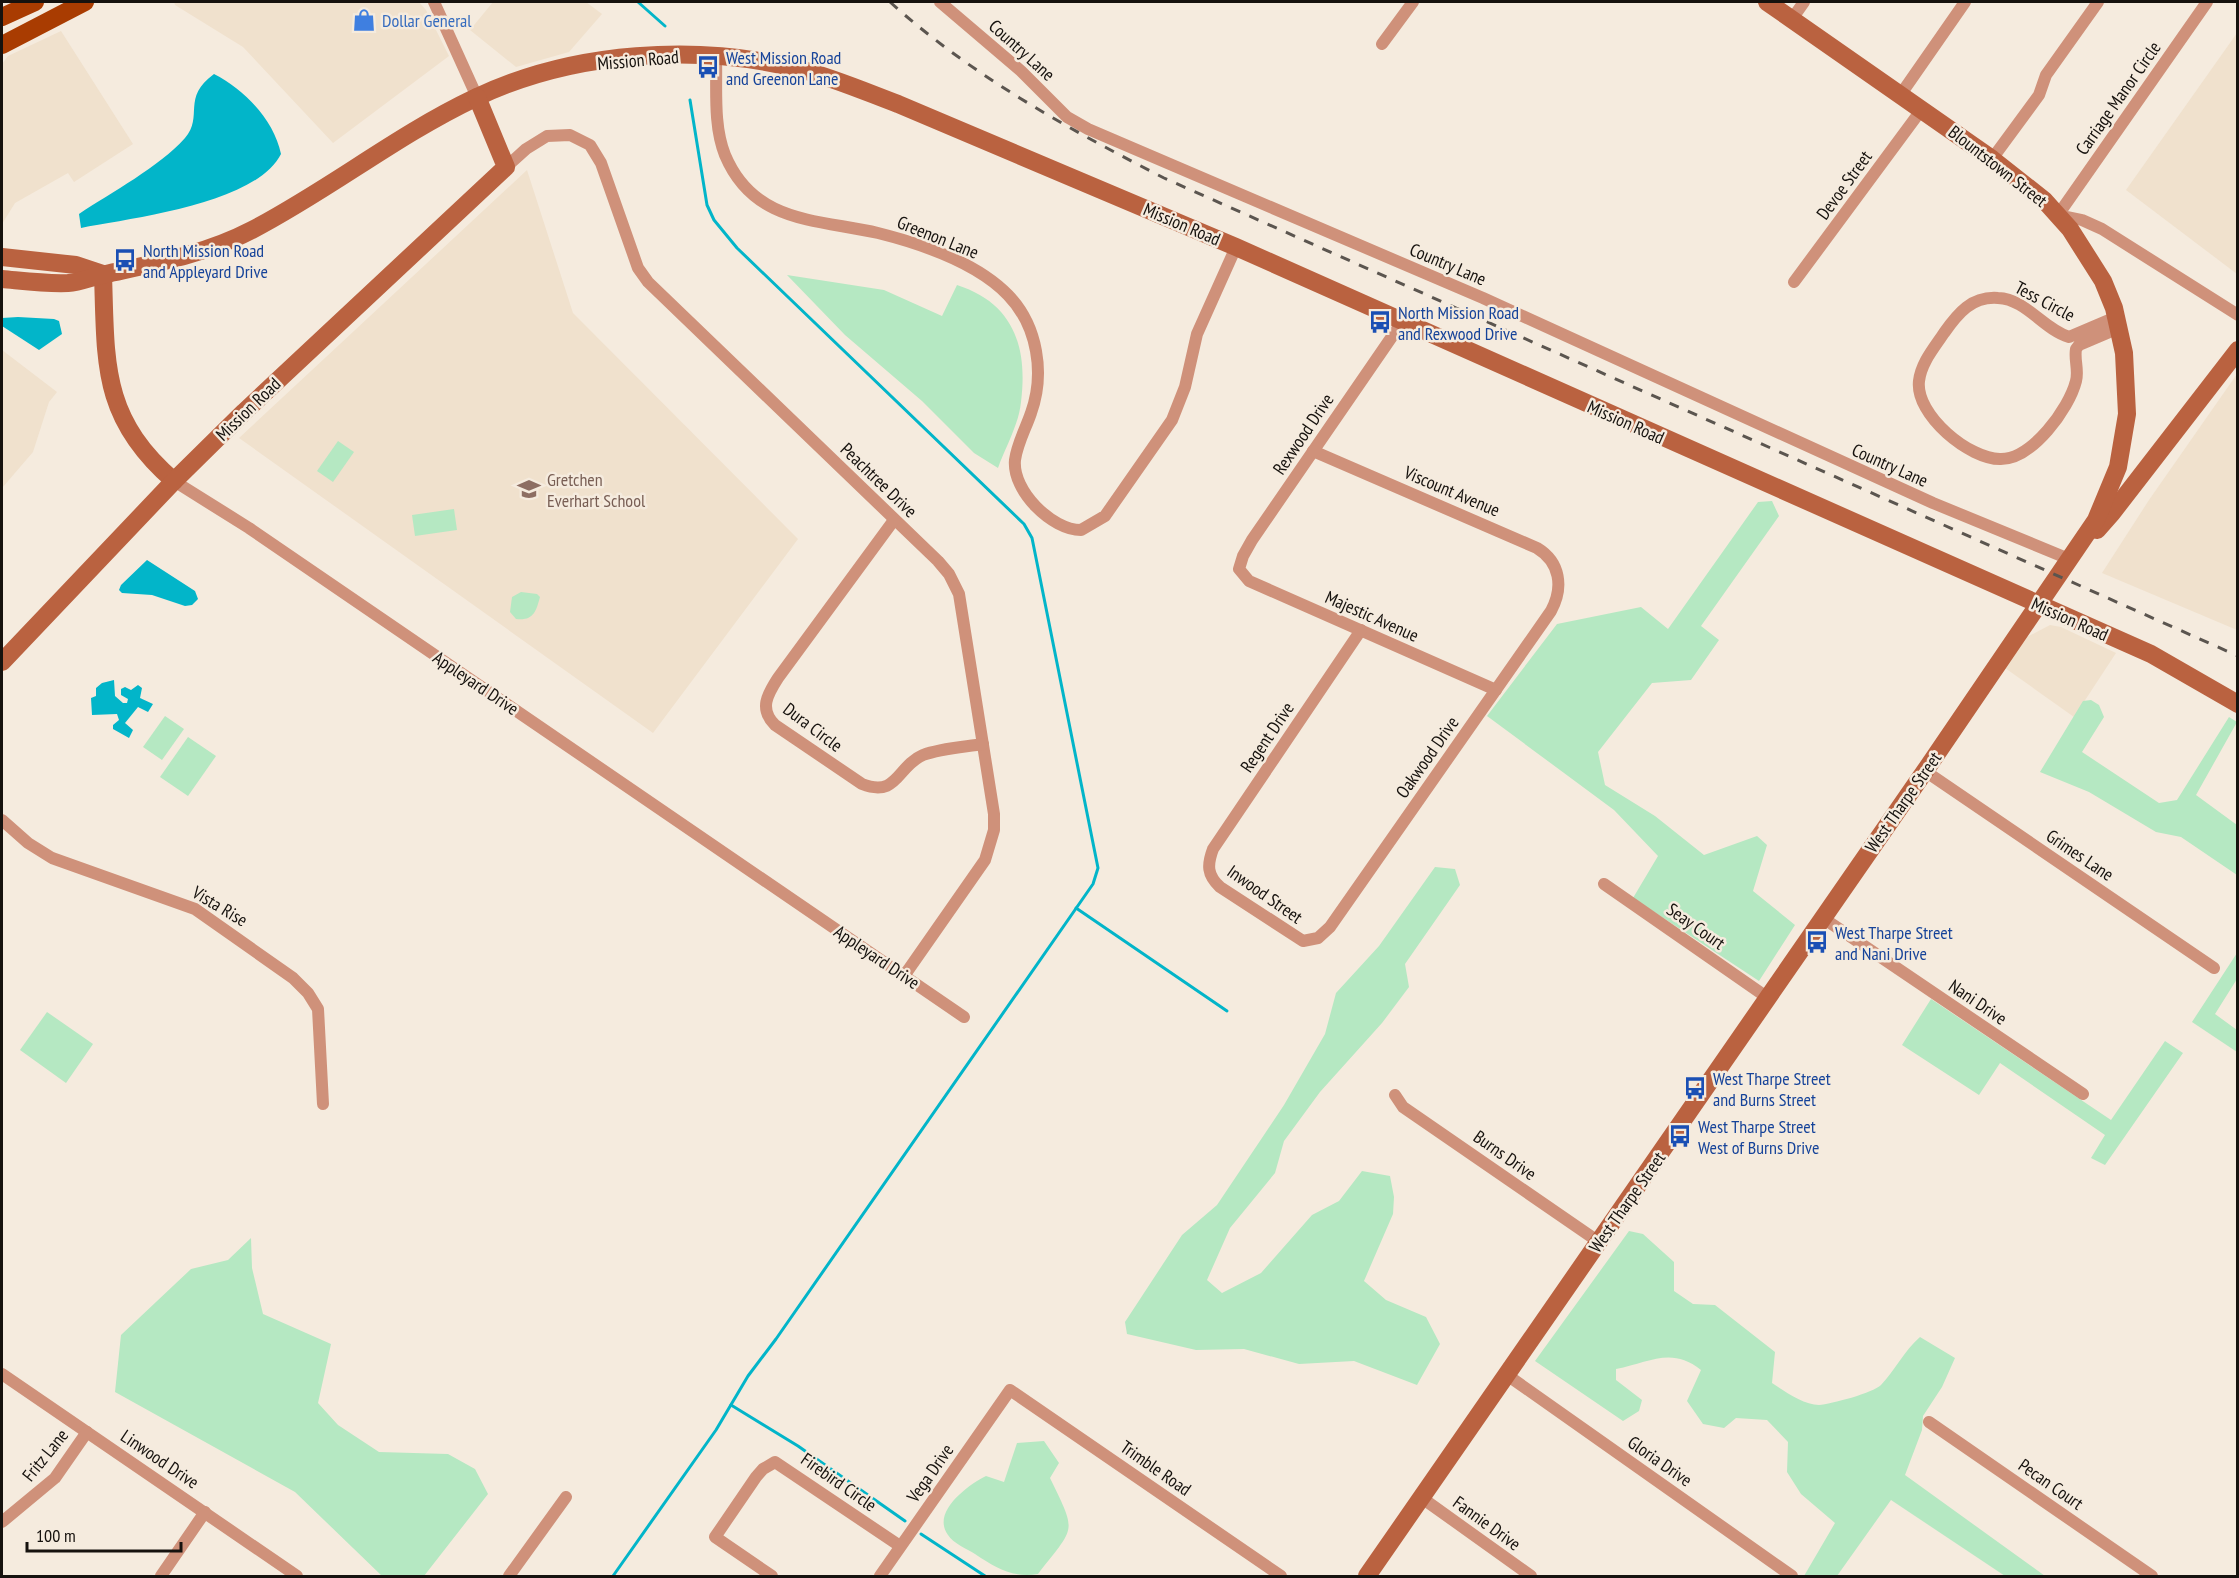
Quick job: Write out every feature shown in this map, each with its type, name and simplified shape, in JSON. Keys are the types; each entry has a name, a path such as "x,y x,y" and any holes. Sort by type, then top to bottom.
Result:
{"main road":[{"path":"2,16 35,2"},
{"path":"2,45 85,2"},
{"name":"Blountstown Street","path":"1767,2 1992,159 2058,215"},
{"name":"Mission Road","path":"103,274 153,264 215,247 252,230 438,117 477,97 521,80 599,62 649,56 716,56 779,65 842,82 1236,247 2151,654 2238,704"},
{"path":"477,97 506,166"},
{"name":"Mission Road","path":"2,662 174,481 506,166"},
{"path":"2058,215 2085,248 2103,281 2118,323 2127,381 2127,414 2118,467 2096,520 2069,559"},
{"path":"2,257 76,265 103,274"},
{"path":"2,279 71,283 103,274"},
{"name":"Appleyard Drive","path":"103,274 106,361 120,417 152,462 174,481"},
{"path":"2069,559 2112,513 2238,350"},
{"path":"2118,467 2139,468 2151,463"},
{"name":"West Tharpe Street","path":"1367,1576 1925,771 2069,559"}],"street":[{"path":"435,2 477,97"},
{"name":"Country Lane","path":"940,2 1021,71 1067,117 1088,129 1484,298 1933,503 2069,559"},
{"path":"1382,44 1413,2"},
{"path":"1792,19 1804,2"},
{"path":"1901,94 1965,2"},
{"path":"1992,159 2028,111 2046,75 2098,2"},
{"name":"Carriage Manor Circle","path":"2058,215 2207,2"},
{"name":"Greenon Lane","path":"716,56 717,114 724,153 732,170 756,197 786,215 878,234 956,261 996,285 1020,309 1035,346 1039,372 1038,391 1018,449 1016,473 1027,494 1063,527 1081,530 1105,516 1172,420 1185,387 1197,334 1236,247"},
{"name":"Devoe Street","path":"1794,282 1922,108"},
{"name":"Peachtree Drive","path":"506,166 526,149 547,136 570,135 590,146 601,163 638,268 648,282 938,561 955,584 994,814 992,844 985,860 904,976"},
{"name":"Blountstown Street","path":"2058,215 2082,220 2102,230 2238,315"},
{"name":"Tess Circle","path":"2082,338 2076,350 2077,375 2071,394 2037,444 2020,455 2000,460 1980,454 1941,429 1926,412 1919,392 1922,369 1956,315 1972,303 1990,298 2008,299 2069,337 2082,338 2118,323"},
{"name":"Rexwood Drive","path":"1239,569 1252,540 1402,322"},
{"name":"Viscount Avenue","path":"1313,451 1537,548 1552,560 1558,583"},
{"name":"Appleyard Drive","path":"174,481 259,534 964,1017"},
{"name":"Dura Circle","path":"894,520 778,678 765,701 767,715 776,725 862,784 878,788 891,784 922,756 983,744"},
{"name":"Majestic Avenue","path":"1239,569 1250,581 1496,690"},
{"name":"Oakwood Drive","path":"1310,941 1318,938 1330,927 1551,611 1559,593 1558,583"},
{"name":"Regent Drive","path":"1208,867 1213,849 1361,630"},
{"name":"Grimes Lane","path":"1925,771 2214,968"},
{"name":"Vista Rise","path":"2,820 28,843 52,858 195,909 293,978 308,993 318,1009 323,1104"},
{"name":"Inwood Street","path":"1208,867 1210,875 1220,887 1296,939 1310,941"},
{"name":"Seay Court","path":"1604,884 1768,998"},
{"name":"Nani Drive","path":"1823,918 2083,1094"},
{"name":"Burns Drive","path":"1395,1095 1404,1107 1599,1242"},
{"name":"Linwood Drive","path":"2,1374 297,1576"},
{"name":"Gloria Drive","path":"1507,1375 1792,1576"},
{"name":"Vega Drive","path":"880,1576 1010,1390"},
{"name":"Trimble Road","path":"1010,1390 1281,1576"},
{"name":"Pecan Court","path":"1929,1422 2152,1576"},
{"name":"Fritz Lane","path":"2,1522 54,1478 87,1432"},
{"name":"Firebird Circle","path":"772,1576 715,1537 763,1468 775,1462 900,1546"},
{"path":"509,1576 566,1497"},
{"name":"Fannie Drive","path":"1422,1498 1531,1576"},
{"path":"161,1576 206,1512"}],"shaded area":[{"path":"174,2 419,2 426,10 449,56 333,143 243,47 175,5"},
{"path":"493,2 586,2 602,14 569,52 516,67 470,30"},
{"path":"61,31 133,144 74,182 68,173 15,203 2,224 2,64 8,56"},
{"path":"2237,33 2237,274 2126,190"},
{"name":"Gretchen Everhart School","path":"527,170 573,313 798,539 653,733 239,438"},
{"path":"2,350 57,392 49,402 33,452 2,488"},
{"path":"2237,374 2237,630 2102,573 2149,500"},
{"path":"2050,625 2061,627 2116,653 2074,717 2005,668 2027,637"}],"green space":[{"path":"787,275 884,290 942,316 957,285 992,303 1013,329 1019,345 1023,382 1020,410 998,468 974,453 922,401 845,335"},
{"path":"338,441 354,452 333,482 317,471"},
{"path":"1772,501 1779,516 1701,626 1719,640 1691,680 1652,683 1598,752 1605,785 1655,816 1704,855 1757,836 1767,845 1753,891 1795,925 1759,981 1633,898 1658,856 1614,810 1487,716 1557,624 1641,607 1668,629 1758,502"},
{"path":"454,509 457,530 415,536 412,515"},
{"path":"521,592 537,594 540,597 530,617 516,619 510,612 512,597"},
{"path":"2091,700 2099,705 2104,717 2082,752 2159,803 2177,800 2229,717 2237,722 2196,795 2237,825 2237,875 2181,837 2156,832 2089,792 2040,772 2083,701"},
{"path":"165,716 184,729 162,760 143,747"},
{"path":"188,737 216,756 188,796 160,777"},
{"path":"1435,867 1455,869 1460,885 1405,964 1409,987 1382,1023 1320,1092 1284,1141 1275,1173 1230,1228 1207,1280 1222,1293 1261,1273 1312,1215 1339,1201 1362,1171 1390,1176 1394,1197 1393,1214 1364,1281 1386,1300 1426,1317 1440,1344 1417,1385 1354,1361 1299,1364 1244,1349 1196,1350 1127,1334 1125,1322 1182,1235 1217,1205 1284,1105 1325,1034 1336,993 1379,946"},
{"path":"2237,953 2237,979 2215,1014 2237,1030 2237,1052 2192,1022"},
{"path":"1931,999 2111,1120 2165,1041 2183,1053 2105,1165 2091,1158 2105,1135 2000,1063 1979,1095 1902,1045"},
{"path":"47,1012 93,1044 66,1083 20,1050"},
{"path":"1629,1231 1643,1234 1674,1262 1674,1291 1693,1304 1715,1305 1775,1352 1772,1383 1807,1403 1819,1405 1833,1403 1877,1388 1920,1337 1955,1358 1942,1387 1923,1416 1922,1430 1905,1475 2045,1576 2005,1576 1891,1500 1837,1576 1804,1576 1835,1523 1801,1494 1787,1472 1788,1442 1767,1420 1736,1418 1724,1428 1703,1424 1687,1401 1701,1370 1680,1359 1660,1358 1616,1369 1616,1380 1642,1400 1639,1411 1623,1421 1535,1361"},
{"path":"251,1238 252,1268 263,1314 331,1344 318,1403 338,1425 379,1452 448,1454 475,1469 488,1494 424,1576 382,1576 295,1492 115,1392 121,1335 191,1269 228,1260"},
{"path":"1044,1441 1059,1463 1050,1478 1065,1510 1068,1529 1060,1546 1038,1574 1020,1575 990,1564 953,1541 944,1526 944,1517 954,1500 979,1480 986,1476 1004,1482 1017,1443"}],"water":[{"path":"214,74 247,97 272,129 281,154 267,171 246,185 220,197 191,206 81,228 79,214 149,169 185,138 193,122 198,91"},
{"path":"2,318 54,319 59,321 62,334 39,350 2,326"},
{"path":"147,560 195,591 198,599 192,605 185,606 152,595 122,593 119,590 121,585"},
{"path":"114,680 115,696 123,703 127,703 128,699 121,695 121,689 125,687 131,690 138,685 142,688 140,698 153,704 148,712 138,707 125,723 133,730 129,738 113,729 113,725 119,720 117,714 92,715 91,698 96,696 96,688 102,683"}],"waterway":[{"path":"638,2 665,26"},
{"path":"613,1576 716,1430 748,1376 1093,884 1098,868 1032,538 1024,524 737,248 714,220 707,205 690,100"},
{"path":"1076,908 1227,1011"},
{"path":"731,1405 798,1446 905,1521"},
{"path":"921,1534 985,1576"}],"railway":[{"path":"890,2 954,54 1021,99 1164,178 2238,656"}],"place":[{"name":"Dollar General","path":"364,20"},
{"name":"West Mission Road and Greenon Lane","path":"708,67"},
{"name":"North Mission Road and Appleyard Drive","path":"125,260"},
{"name":"North Mission Road and Rexwood Drive","path":"1380,322"},
{"name":"Gretchen Everhart School","path":"529,489"},
{"name":"West Tharpe Street and Nani Drive","path":"1817,942"},
{"name":"West Tharpe Street and Burns Street","path":"1695,1088"},
{"name":"West Tharpe Street West of Burns Drive","path":"1680,1136"}]}
